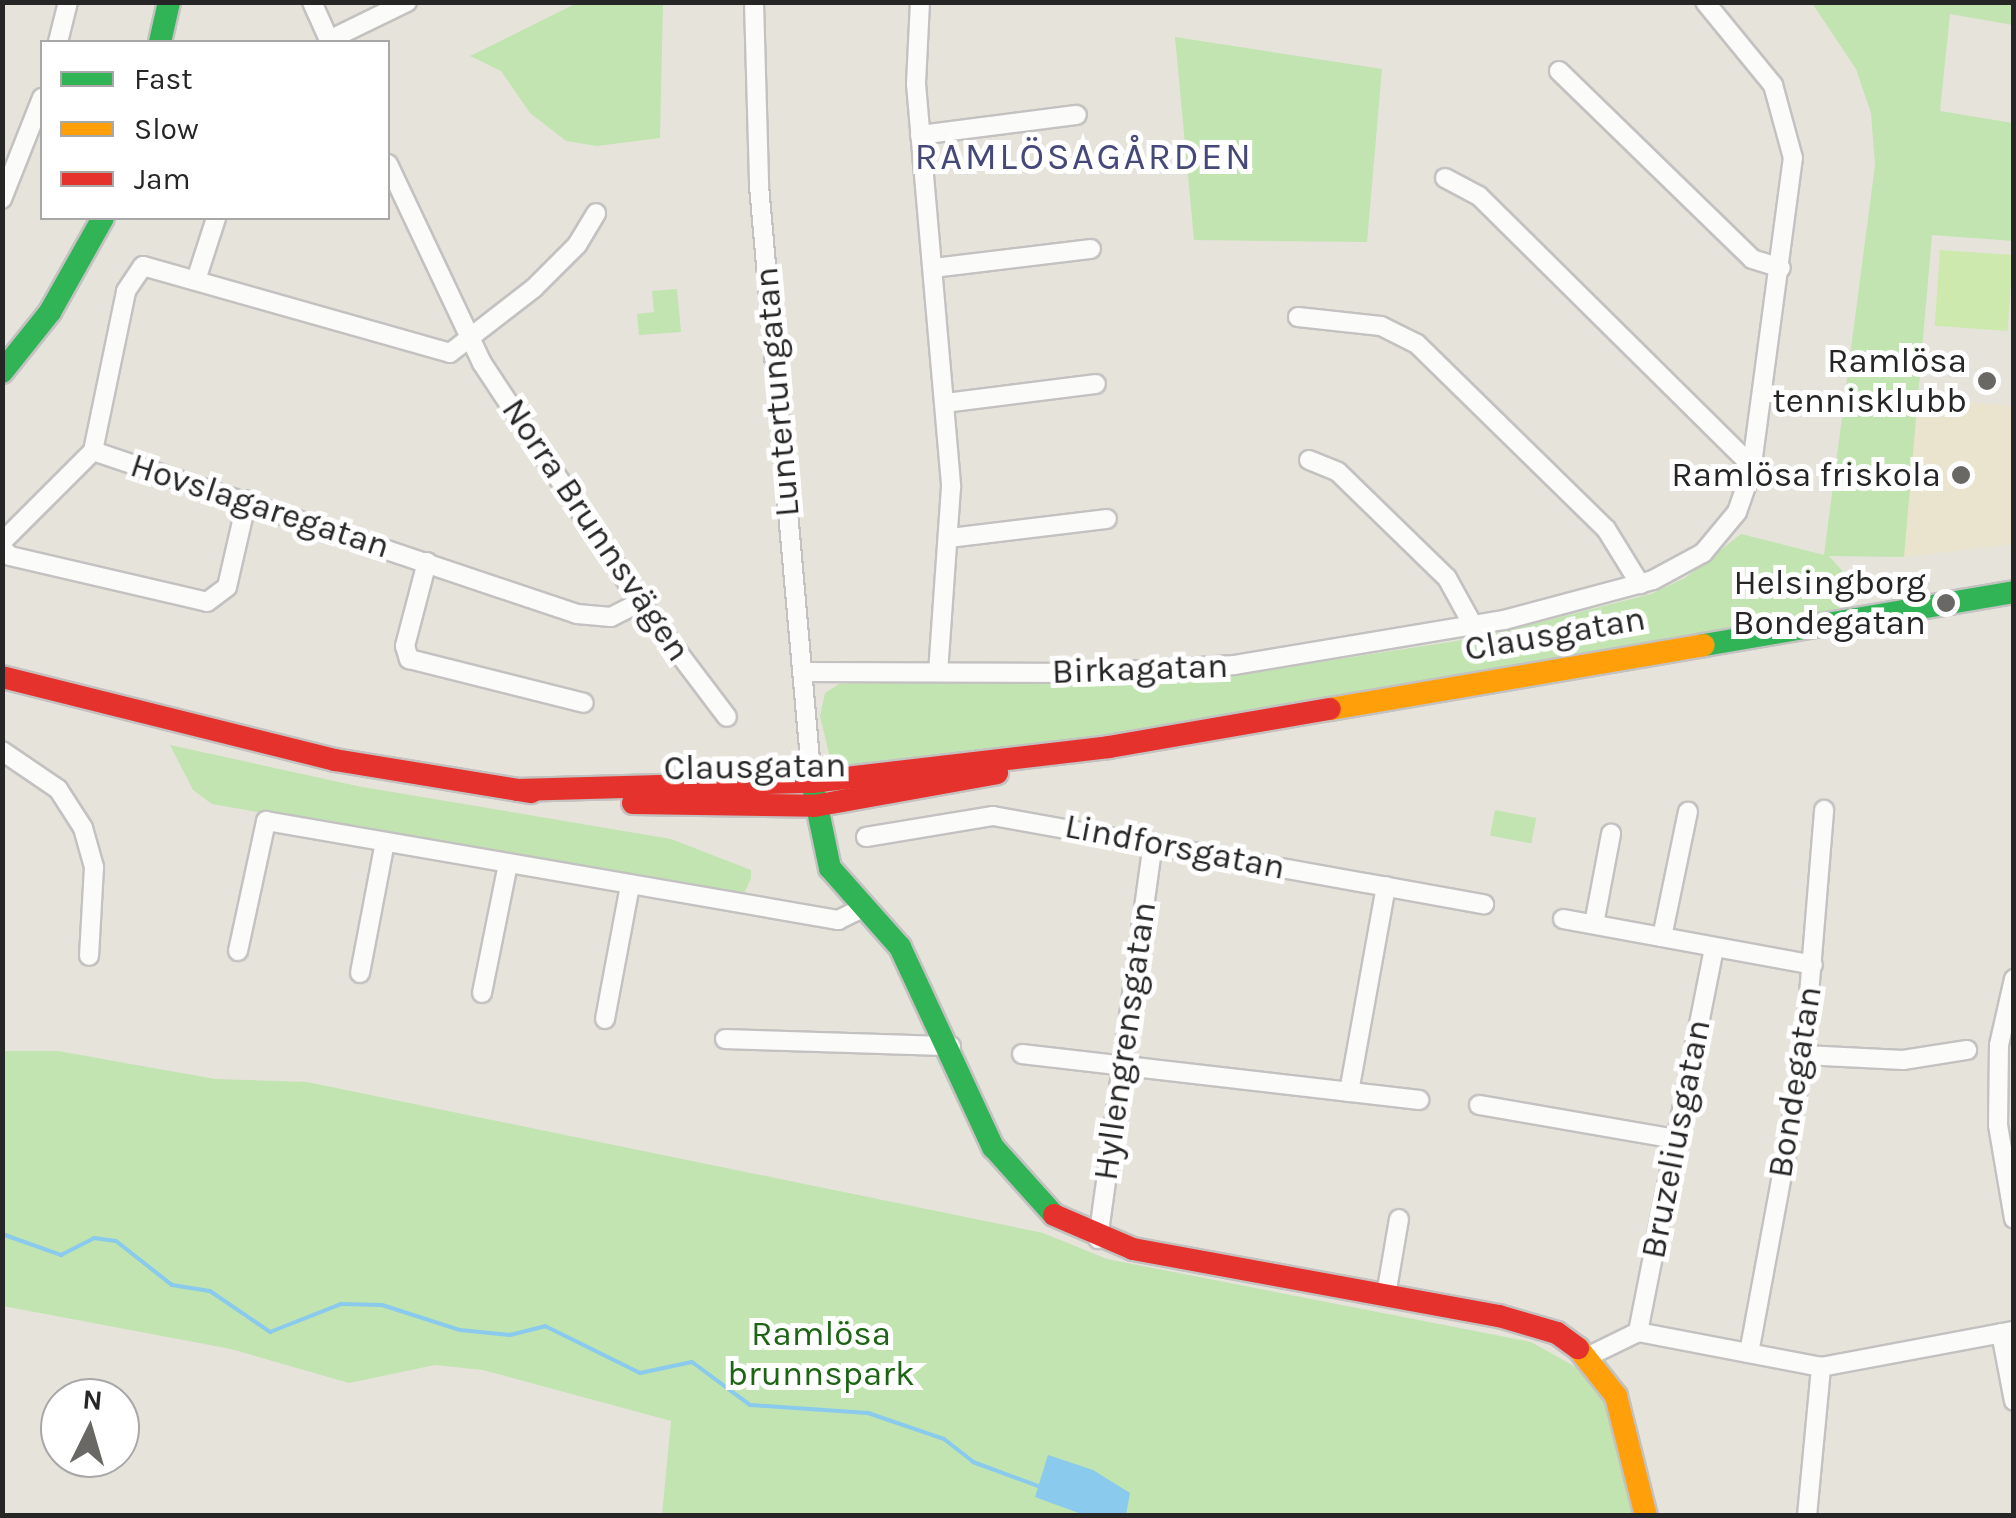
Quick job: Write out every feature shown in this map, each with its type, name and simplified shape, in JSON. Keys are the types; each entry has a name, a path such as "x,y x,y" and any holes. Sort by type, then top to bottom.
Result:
{"main road":[{"path":"160,40 169,2"},
{"path":"2,372 50,312 101,220"},
{"name":"Clausgatan","path":"518,790 812,782 1109,747 2014,592"},
{"name":"Clausgatan","path":"2,677 335,760 518,790 679,807 814,806 926,789 1109,747"},
{"path":"812,782 830,868 900,946 1007,1170 1050,1214 1098,1238 1541,1326 1589,1356 1622,1414 1646,1516"}],"street":[{"path":"58,40 68,2"},
{"path":"312,2 330,40"},
{"path":"332,40 407,2"},
{"name":"Luntertungatan","path":"754,2 759,186 812,782"},
{"path":"920,2 920,135 945,402 949,538 938,672"},
{"name":"Birkagatan","path":"802,672 1203,669 1474,627 1640,584 1680,568 1721,535 1740,506 1752,466 1793,158 1786,118 1773,85 1706,2"},
{"path":"1560,71 1752,260 1780,268"},
{"path":"2,200 40,103"},
{"path":"920,135 1078,114"},
{"name":"Norra Brunnsvägen","path":"390,168 470,340 640,602 726,717"},
{"path":"1445,178 1478,196 1752,466"},
{"path":"247,500 228,587 208,602 10,556 2,545 93,451 130,281 147,265 450,352 470,340 566,256 596,213"},
{"path":"196,277 215,220"},
{"path":"934,268 1091,249"},
{"path":"1298,317 1382,326 1417,344 1606,528 1640,584"},
{"path":"945,402 1096,384"},
{"name":"Hovslagaregatan","path":"93,451 588,618 611,616 640,602"},
{"path":"1309,460 1338,472 1447,578 1474,627"},
{"path":"949,538 1107,519"},
{"name":"Hovslagaregatan","path":"427,562 405,646 409,659 584,703"},
{"path":"2,751 58,789 83,828 94,867 89,956"},
{"name":"Bondegatan","path":"1748,1353 1804,1054 1824,810"},
{"path":"1662,937 1688,812"},
{"name":"Lindforsgatan","path":"866,837 993,816 1484,904"},
{"path":"238,951 266,821 838,920 864,908"},
{"path":"1594,924 1610,834"},
{"path":"360,973 385,842"},
{"name":"Hyllengrensgatan","path":"1098,1238 1154,843"},
{"path":"482,993 508,864"},
{"path":"605,1019 630,885"},
{"path":"1349,1092 1386,886"},
{"path":"1563,920 1814,965"},
{"name":"Bruzeliusgatan","path":"1638,1332 1714,947"},
{"path":"2014,980 1999,1044 1998,1125 2014,1219"},
{"path":"726,1039 951,1046"},
{"path":"1804,1054 1902,1060 1967,1050"},
{"path":"1022,1054 1419,1100"},
{"path":"1479,1105 1676,1140"},
{"path":"1386,1296 1399,1220"},
{"path":"1589,1356 1638,1332 1821,1367 2007,1332 2014,1401"},
{"path":"1807,1516 1821,1367"}],"shaded area":[{"name":"Ramlösa friskola","path":"1914,398 2013,406 2013,544 1904,557"}],"green space":[{"path":"579,2 663,3 660,138 597,146 566,141 530,113 501,71 470,56"},
{"path":"1812,3 2013,3 2013,25 1950,14 1940,111 2013,123 2013,241 1932,235 1904,557 1829,556 1846,575 1839,609 1133,733 839,771 832,766 820,716 825,693 839,684 1236,675 1482,637 1651,594 1685,578 1741,534 1824,555 1875,165 1871,113 1856,69"},
{"path":"1175,37 1382,69 1367,242 1194,240"},
{"path":"1940,250 2013,255 2008,331 1935,326"},
{"path":"677,289 681,332 639,335 637,314 654,312 652,291"},
{"path":"170,745 357,786 671,839 751,870 751,878 742,898 212,804 193,790"},
{"path":"1495,810 1536,818 1531,844 1490,836"},
{"name":"Ramlösa brunnspark","path":"3,1051 58,1051 215,1079 307,1082 1043,1233 1107,1259 1531,1342 1581,1370 1602,1396 1619,1433 1636,1515 662,1515 671,1421 483,1370 435,1365 349,1383 231,1349 3,1306"}],"water":[{"path":"1048,1455 1093,1470 1130,1493 1126,1515 1084,1515 1035,1497"}],"waterway":[{"path":"2,1234 61,1255 94,1238 116,1241 172,1285 210,1291 270,1332 341,1304 382,1305 460,1330 510,1335 545,1326 640,1373 692,1362 750,1405 868,1413 944,1439 973,1462 1041,1487"}],"traffic: fast":[{"path":"160,40 169,2"},
{"path":"2,372 50,312 102,220"},
{"path":"1704,645 2014,592"},
{"path":"812,782 830,868 900,947 993,1147 1054,1215"}],"traffic: slow":[{"path":"1330,709 1704,645"},
{"path":"1578,1348 1616,1396 1646,1516"}],"traffic: jam":[{"path":"2,677 335,760 531,792"},
{"path":"517,790 812,782 1109,747 1330,709"},
{"path":"633,803 814,806 997,773"},
{"path":"1054,1215 1133,1249 1499,1316 1557,1333 1578,1348"}],"place":[{"name":"Ramlösa tennisklubb","path":"1987,381"},
{"name":"Ramlösa friskola","path":"1961,475"},
{"name":"Helsingborg Bondegatan","path":"1946,603"}],"district":[{"name":"RAMLÖSAGÅRDEN","path":"1084,157"}]}
